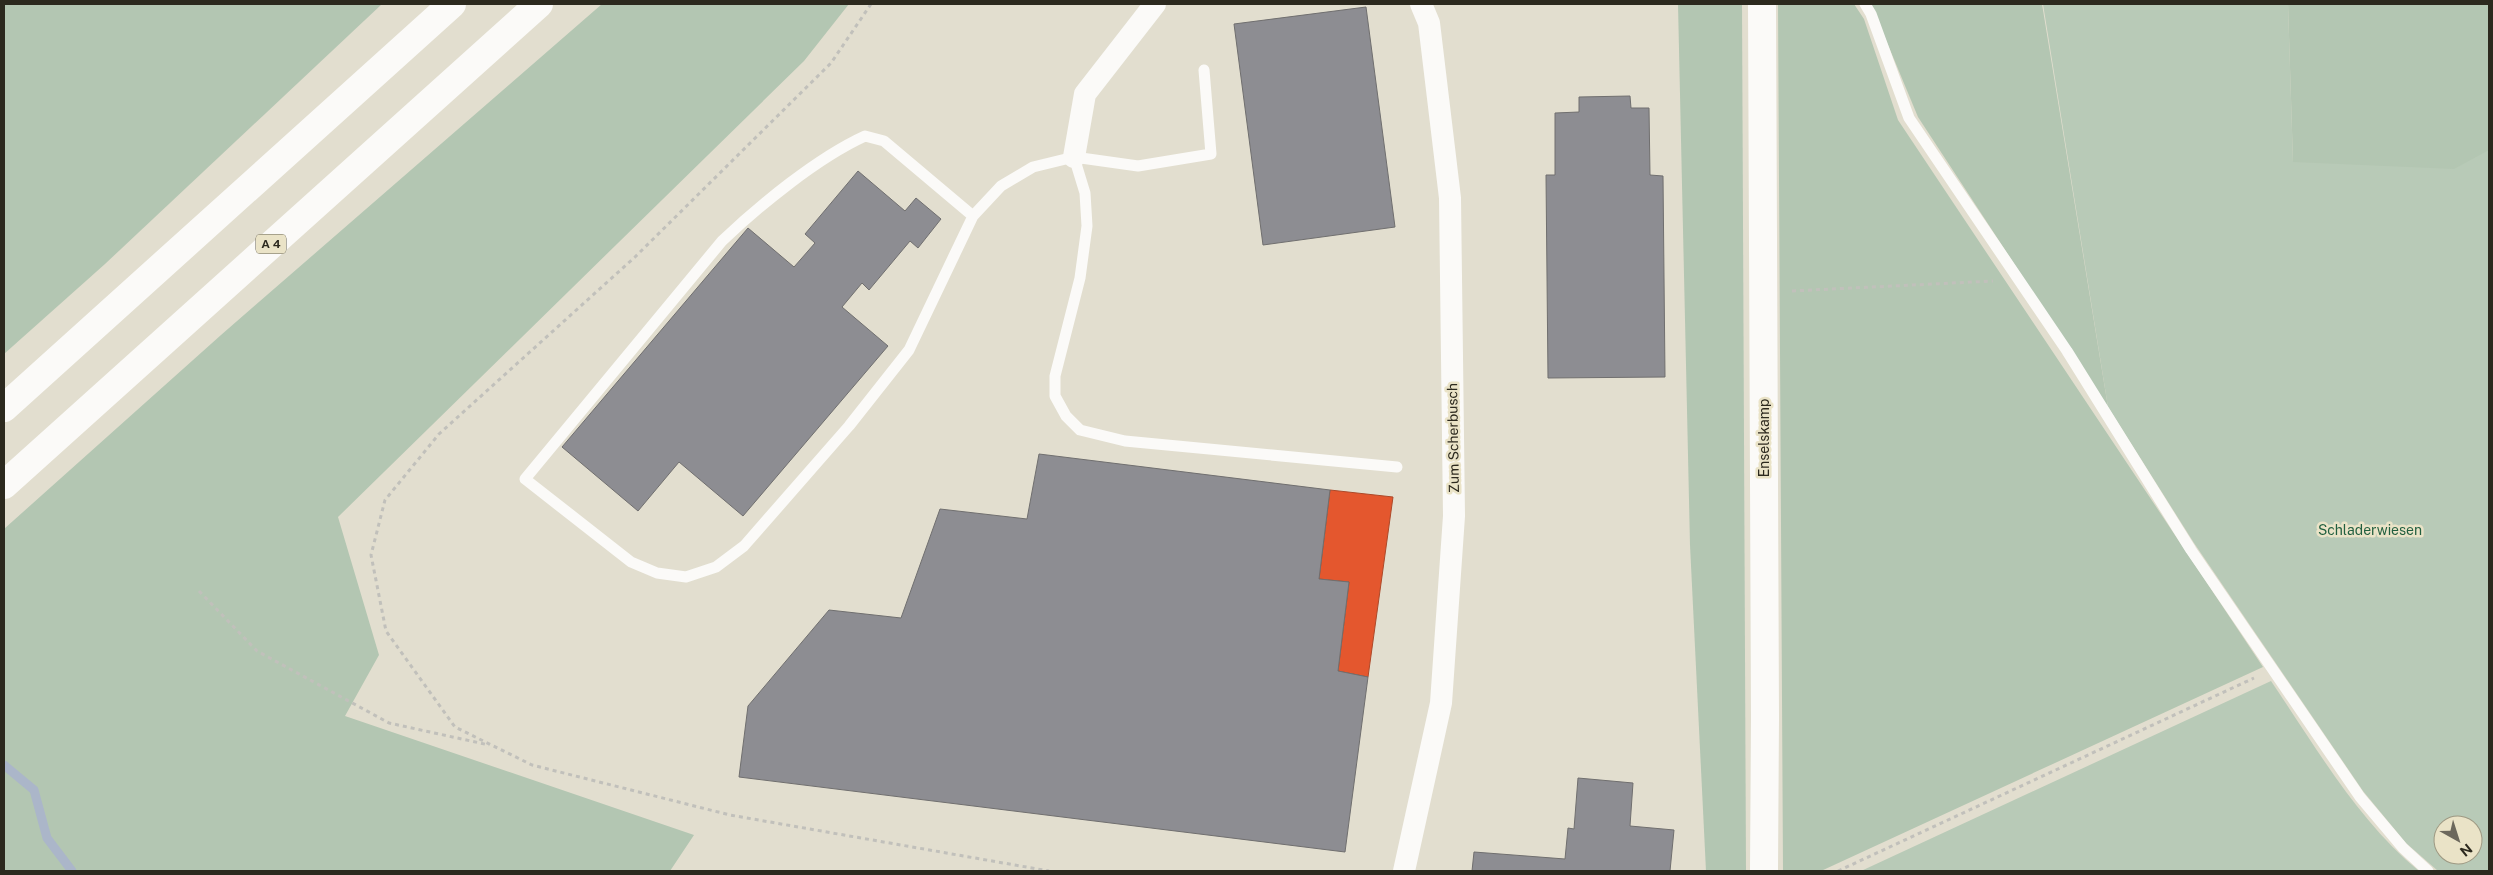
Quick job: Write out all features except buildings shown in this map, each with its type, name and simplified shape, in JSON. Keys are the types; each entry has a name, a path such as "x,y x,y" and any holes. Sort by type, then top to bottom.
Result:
{"main road":[{"path":"4,408 452,4"},
{"name":"A 4","path":"4,485 539,4"},
{"name":"Enselskamp","path":"1762,4 1764,871"}],"street":[{"path":"1074,157 1085,94 1155,4"},
{"name":"Zum Scherbusch","path":"1404,871 1441,703 1454,516 1450,198 1429,23 1421,4"}],"lane":[{"path":"1864,4 1871,14 1909,118 2067,351 2191,550 2360,797 2403,848 2428,871"},
{"path":"973,216 884,142 865,136 843,146 750,214 722,241 525,479 631,562 657,573 686,578 716,567 744,546 849,426 909,350 973,216 1001,186 1033,167 1074,157 1138,166 1211,154 1204,70"},
{"path":"1074,157 1085,193 1087,226 1080,278 1055,376 1056,396 1066,416 1080,430 1125,441 1396,468"}],"path":[{"path":"871,4 831,63 635,257 439,434 385,500 371,555 386,632 456,726 532,765 730,815 1049,871"},
{"path":"1763,292 2019,280"},
{"path":"199,591 257,651 389,723 494,746"},
{"path":"1838,871 2273,669"}],"green space":[{"path":"4,4 382,4 105,264 4,354"},
{"path":"602,4 849,4 804,61 338,517 379,655 345,716 694,835 670,871 4,871 4,529 221,335"},
{"path":"1678,4 1742,4 1746,871 1706,871 1690,545"},
{"path":"1778,4 1854,4 1864,19 1898,120 2263,667 1821,871 1783,871"},
{"path":"1871,4 2042,4 2108,407 1918,117"},
{"name":"Schladerwiesen","path":"2043,4 2288,4 2293,162 2489,4 2489,871 2438,871 2406,843 2363,791 2194,543 2108,407"},
{"path":"2288,4 2489,4 2489,150 2454,169 2293,162"},
{"path":"2271,681 2321,757 2357,806 2376,829 2419,871 1861,871"}],"waterway":[{"path":"4,765 34,790 47,838 72,871"}]}
